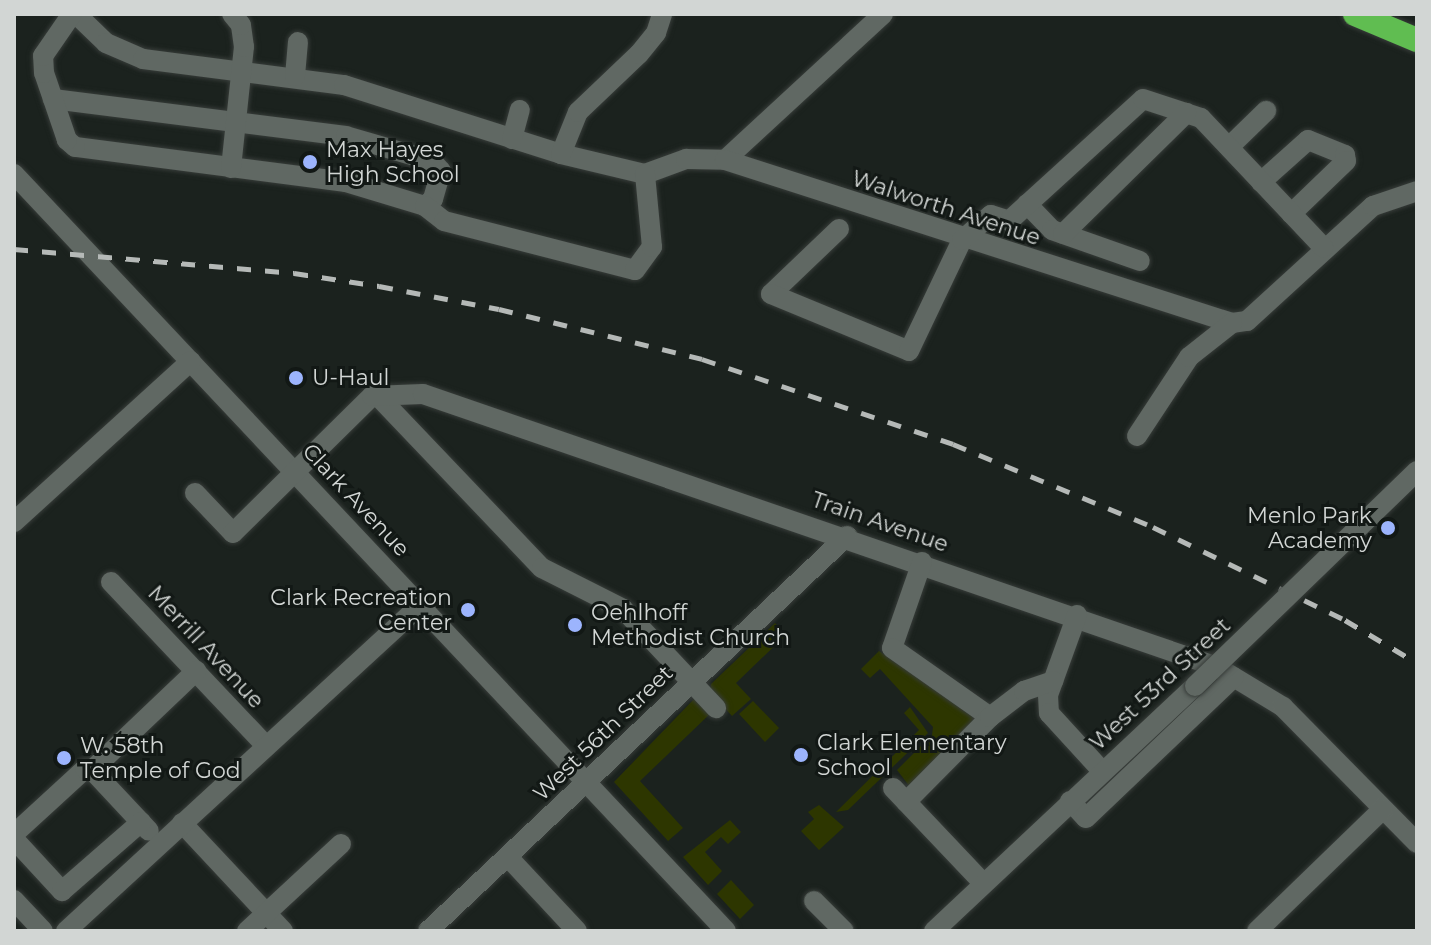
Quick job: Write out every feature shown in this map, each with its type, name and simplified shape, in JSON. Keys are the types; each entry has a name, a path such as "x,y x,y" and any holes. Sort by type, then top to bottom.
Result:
{"highway":[{"path":"1355,14 1417,40"}],"street":[{"path":"74,14 93,34 123,52 344,85 561,154 645,174 652,247 635,270 444,221 425,206 346,182 90,150 67,140 43,56 74,14"},
{"path":"231,168 239,70 244,47 241,25 232,14"},
{"path":"561,154 578,112 639,54 656,33 662,14"},
{"path":"725,160 883,14"},
{"path":"295,76 298,42"},
{"path":"53,99 346,136 432,161 441,171 433,199 425,206"},
{"path":"839,229 771,294 909,351 962,240 991,215 1009,221 1135,101 1201,118 1323,247"},
{"path":"512,139 520,110"},
{"path":"1229,147 1266,111"},
{"path":"1063,234 1186,113"},
{"path":"1261,182 1308,140 1345,155 1346,161 1291,214"},
{"name":"Walworth Avenue","path":"645,174 686,159 725,160 962,240 1232,323"},
{"name":"Clark Avenue","path":"14,174 726,931"},
{"path":"1137,436 1189,357 1232,323 1247,321 1323,247 1373,206 1417,191"},
{"path":"1027,204 1052,230 1140,261"},
{"path":"14,522 191,361"},
{"name":"Train Avenue","path":"377,395 423,394 1077,615 1234,677 1283,707 1417,843"},
{"path":"195,493 233,533 294,469 377,395 542,568 623,609 716,708"},
{"name":"West 53rd Street","path":"934,931 1195,686 1417,471"},
{"name":"West 56th Street","path":"428,931 847,536"},
{"path":"922,562 892,648 990,717"},
{"name":"Merrill Avenue","path":"111,582 266,746"},
{"path":"66,931 420,605"},
{"path":"1077,615 1053,681 1049,713 1102,771"},
{"path":"92,770 196,671"},
{"path":"1070,801 1086,818 1234,677"},
{"path":"983,883 899,795 1024,691 1053,681"},
{"path":"141,822 62,891 14,836 85,769 92,770 141,822 160,843"},
{"path":"1257,931 1383,809"},
{"path":"182,823 283,931"},
{"path":"247,931 341,844"},
{"path":"508,857 577,931"},
{"path":"14,900 43,931"},
{"path":"814,901 844,931"}],"green space":[{"path":"775,623 786,635 736,683 751,699 732,716 710,692 711,684"},
{"path":"879,651 978,719 910,787 897,770 932,735 933,727 880,669 870,678 861,669"},
{"path":"694,699 712,712 640,781 683,828 668,841 614,782"},
{"path":"753,701 779,728 765,742 739,714"},
{"path":"910,707 928,733 848,810 836,812 919,730 904,713"},
{"path":"819,805 844,827 819,850 801,831 814,819 808,812"},
{"path":"730,820 741,832 728,844 721,837 705,852 722,871 708,885 683,857"},
{"path":"731,880 754,905 740,919 717,894"}],"railway":[{"path":"14,249 294,273 379,286 499,309 702,359 953,444 1153,527 1345,620 1417,663"}],"place":[{"name":"Max Hayes High School","path":"310,162"},
{"name":"U-Haul","path":"296,378"},
{"name":"Menlo Park Academy","path":"1388,528"},
{"name":"Clark Recreation Center","path":"468,610"},
{"name":"Oehlhoff Methodist Church","path":"575,625"},
{"name":"Clark Elementary School","path":"801,755"},
{"name":"W. 58th Temple of God","path":"64,758"}]}
